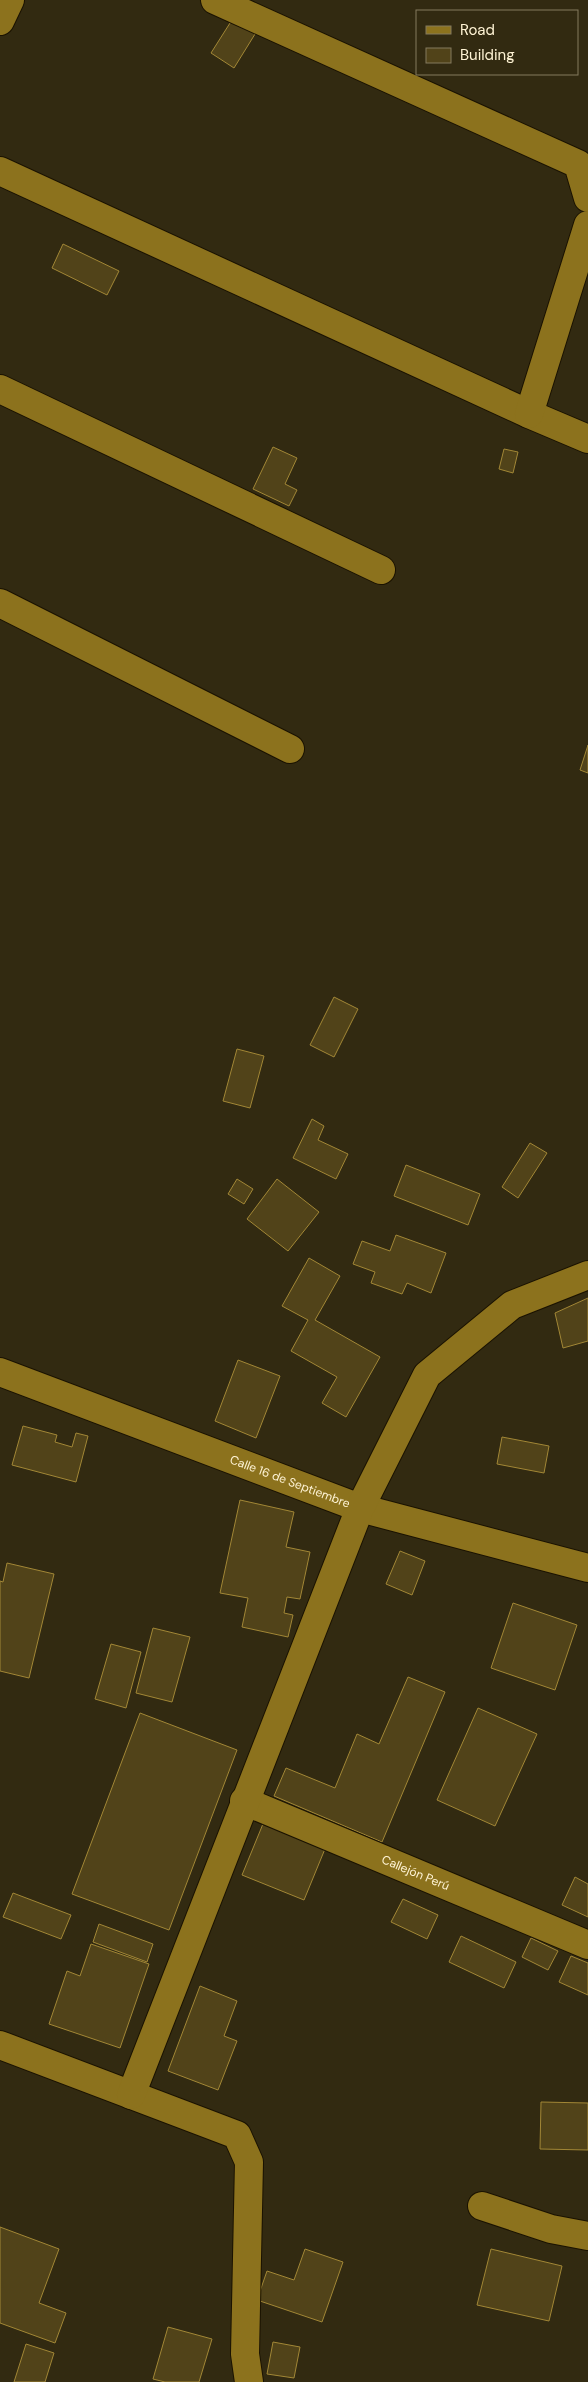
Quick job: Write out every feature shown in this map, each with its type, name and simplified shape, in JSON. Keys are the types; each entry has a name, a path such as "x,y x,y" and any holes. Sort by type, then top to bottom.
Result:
{"street":[{"path":"0,21 10,0"},
{"path":"215,0 578,164 588,198"},
{"path":"0,171 529,414 588,439"},
{"path":"529,414 588,225"},
{"path":"0,389 381,570"},
{"path":"0,603 290,748"},
{"path":"131,2095 244,1801 360,1508 427,1375 512,1304 588,1275"},
{"name":"Calle 16 de Septiembre","path":"0,1372 360,1508 588,1568"},
{"name":"Callejón Perú","path":"244,1801 588,1945"},
{"path":"0,2045 237,2135 249,2162 245,2354 248,2382"},
{"path":"482,2206 551,2229 588,2236"}],"building":[{"path":"237,12 260,26 234,68 211,53"},
{"path":"63,244 119,271 107,295 52,268"},
{"path":"273,447 297,458 285,484 297,490 289,506 253,489"},
{"path":"504,449 518,452 513,473 499,469"},
{"path":"588,745 588,773 580,770"},
{"path":"334,997 358,1009 334,1057 310,1045"},
{"path":"237,1049 264,1056 250,1108 223,1101"},
{"path":"312,1119 324,1126 318,1140 348,1154 336,1179 293,1158"},
{"path":"530,1143 547,1153 518,1198 502,1187"},
{"path":"406,1165 480,1194 468,1225 394,1196"},
{"path":"237,1179 253,1189 244,1204 228,1194"},
{"path":"277,1179 319,1212 288,1251 247,1219"},
{"path":"396,1235 446,1253 431,1293 407,1283 402,1294 371,1283 375,1272 353,1264 362,1241 390,1251"},
{"path":"309,1258 340,1276 315,1320 380,1357 346,1417 322,1403 337,1377 291,1351 308,1320 282,1306"},
{"path":"588,1298 588,1341 563,1348 555,1313"},
{"path":"238,1360 280,1376 256,1438 215,1421"},
{"path":"23,1426 57,1435 55,1442 72,1447 76,1433 88,1436 76,1482 12,1465"},
{"path":"502,1437 549,1446 544,1473 497,1464"},
{"path":"240,1500 294,1512 286,1547 310,1552 300,1599 287,1597 284,1613 293,1615 288,1637 242,1627 248,1598 220,1593"},
{"path":"400,1551 425,1561 412,1595 386,1584"},
{"path":"7,1563 54,1574 29,1678 0,1671 0,1581 3,1582"},
{"path":"513,1603 577,1625 555,1690 491,1668"},
{"path":"153,1628 190,1637 172,1702 136,1693"},
{"path":"111,1644 141,1652 126,1708 95,1699"},
{"path":"408,1677 445,1692 382,1842 274,1796 286,1768 335,1788 357,1734 379,1744"},
{"path":"478,1708 537,1734 495,1826 437,1800"},
{"path":"140,1713 237,1750 169,1930 72,1894"},
{"path":"265,1819 327,1844 304,1900 242,1875"},
{"path":"575,1877 588,1884 588,1917 562,1905"},
{"path":"13,1893 71,1915 61,1939 3,1917"},
{"path":"403,1899 438,1915 427,1939 391,1922"},
{"path":"99,1924 153,1944 147,1962 93,1942"},
{"path":"461,1936 516,1962 504,1988 449,1962"},
{"path":"531,1938 558,1951 548,1970 522,1957"},
{"path":"91,1944 149,1964 120,2048 49,2024 67,1971 80,1976"},
{"path":"571,1956 588,1963 588,1995 559,1982"},
{"path":"200,1986 237,2001 224,2036 237,2041 218,2090 168,2071"},
{"path":"541,2102 588,2103 588,2150 540,2149"},
{"path":"0,2227 59,2249 39,2303 66,2313 55,2343 0,2323"},
{"path":"305,2249 343,2262 322,2322 257,2300 267,2271 294,2280"},
{"path":"491,2249 562,2266 549,2321 477,2305"},
{"path":"168,2327 212,2339 199,2382 165,2382 153,2379"},
{"path":"273,2342 300,2347 294,2378 267,2374"},
{"path":"26,2344 54,2353 45,2382 14,2382"}]}
